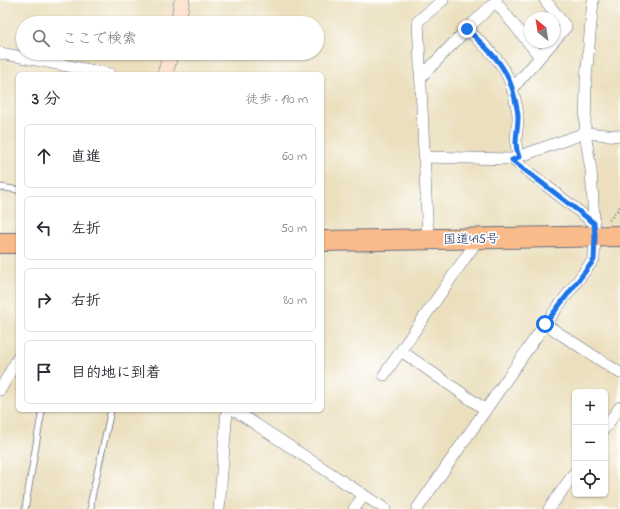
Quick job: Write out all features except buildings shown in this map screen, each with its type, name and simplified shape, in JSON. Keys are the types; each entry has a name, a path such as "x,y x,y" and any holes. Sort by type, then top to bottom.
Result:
{"highway":[{"name":"国道495号","path":"324,241 479,238 595,230 620,236"},
{"path":"0,243 16,243"}],"street":[{"path":"179,16 182,0"},
{"path":"428,239 418,21 443,0"},
{"path":"545,0 554,12"},
{"path":"417,509 545,324 594,260 595,230 591,170 585,134 586,78 593,0"},
{"path":"420,78 496,1 540,57"},
{"path":"560,19 566,27 560,34"},
{"path":"467,29 499,60 512,84 518,117 516,158 595,230"},
{"path":"512,89 548,48"},
{"path":"0,53 16,56"},
{"path":"37,60 100,72"},
{"path":"166,72 169,60"},
{"path":"424,157 516,158 585,134 620,136"},
{"path":"384,375 479,238"},
{"path":"545,324 620,373"},
{"path":"401,351 486,410"},
{"path":"0,390 16,361"},
{"path":"607,425 620,407"},
{"path":"219,509 227,412"},
{"path":"237,412 384,509"},
{"path":"549,509 572,476"},
{"path":"354,509 364,495"}],"lane":[{"path":"0,187 16,190"},
{"path":"25,509 42,412"},
{"path":"91,509 111,412"}],"route":[{"path":"467,29 499,60 512,84 518,117 516,148 519,157 512,160 594,223 594,260 545,324"}]}
